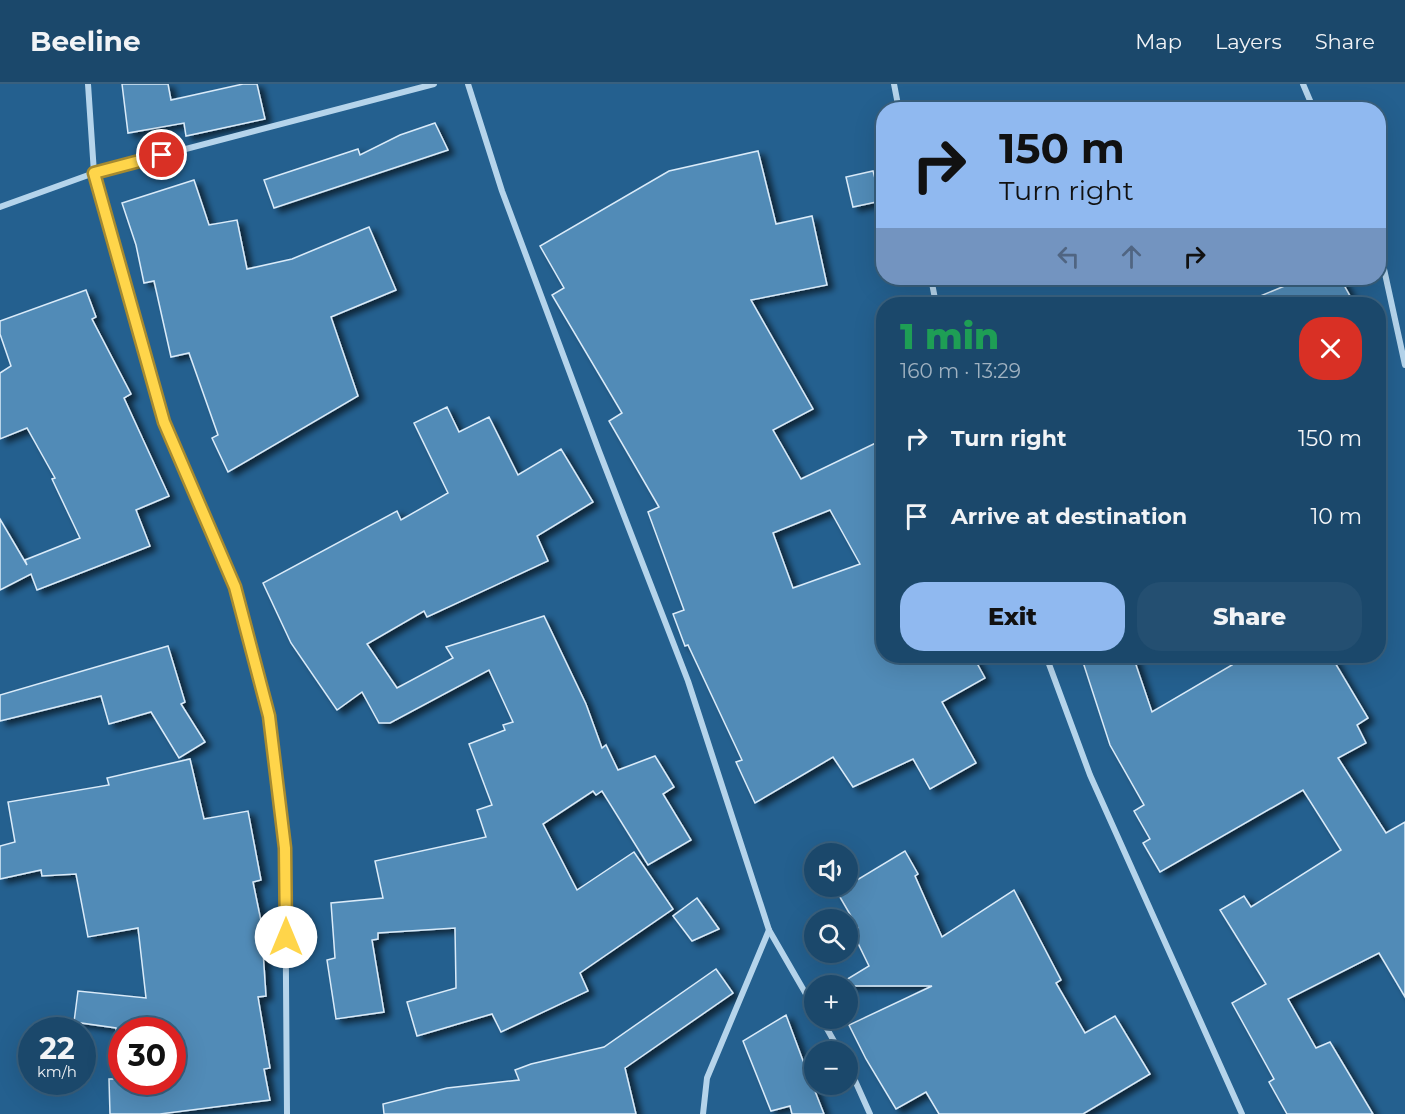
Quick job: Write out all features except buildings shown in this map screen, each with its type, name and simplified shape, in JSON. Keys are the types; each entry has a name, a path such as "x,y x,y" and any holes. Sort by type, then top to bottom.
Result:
{"street":[{"path":"88,84 94,173 164,422 235,587 269,716 285,848 287,1114"},
{"path":"0,207 94,173 434,84"},
{"path":"468,84 506,202 598,451 688,681 769,930 804,991"},
{"path":"894,84 897,102"},
{"path":"1303,84 1311,102"},
{"path":"1386,278 1405,365"},
{"path":"1049,663 1090,775 1242,1114"},
{"path":"703,1114 707,1078 769,930"},
{"path":"858,1087 870,1114"}],"route":[{"path":"162,155 94,173 164,422 235,587 269,716 285,848 286,937"}]}
